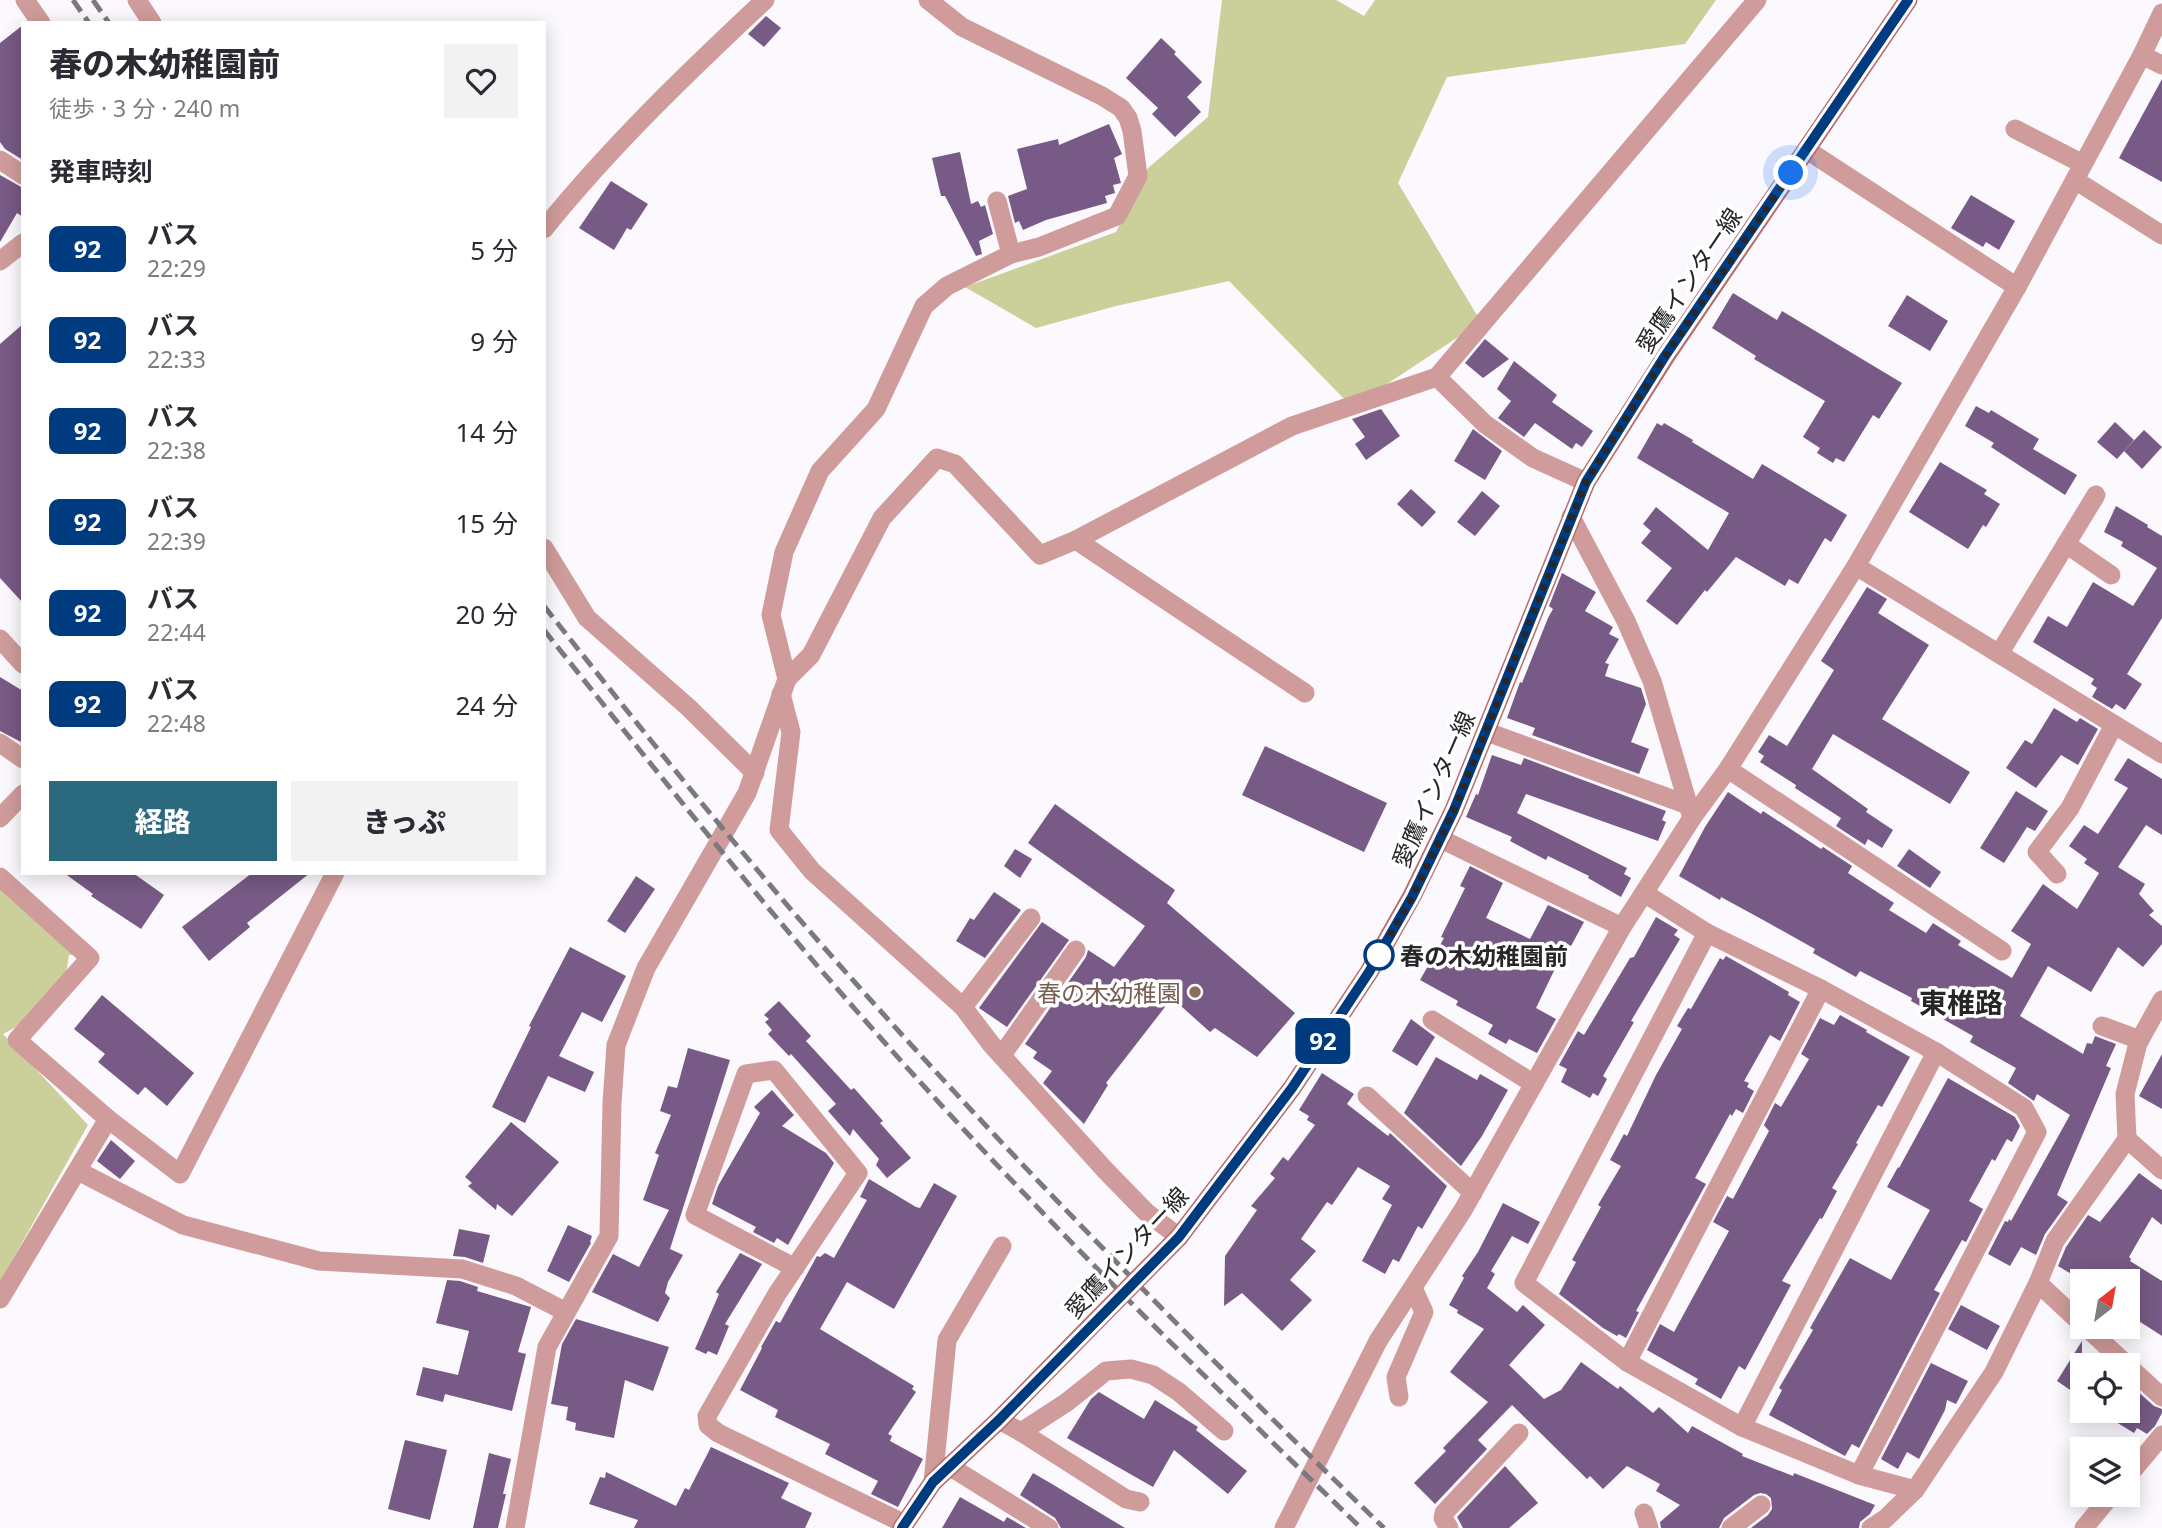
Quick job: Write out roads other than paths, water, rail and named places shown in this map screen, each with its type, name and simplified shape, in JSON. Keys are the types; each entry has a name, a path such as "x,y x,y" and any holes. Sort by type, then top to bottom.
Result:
{"main road":[{"name":"愛鷹インター線","path":"904,1526 933,1482 999,1420 1179,1237 1292,1088 1369,972 1412,897 1441,839 1487,732 1586,482 1665,356 1908,0"}],"street":[{"path":"25,0 40,21"},
{"path":"137,0 151,21"},
{"path":"546,227 677,82 765,0"},
{"path":"928,0 962,27 1121,108 1132,131 1138,176 1117,216 1039,247 1011,254 947,286 924,306 876,409 820,471 784,552 771,615 791,732 779,830 812,871 962,1007 1002,1055 1138,1204 1179,1237"},
{"path":"515,1528 547,1347 610,1236 612,1103 616,1045 646,968 747,793 784,686 811,655 881,518 937,458 955,464 1040,555 1076,540 1292,426 1437,377 1758,0"},
{"path":"1284,1528 1378,1341 1473,1193 1622,927 1690,812 1728,769 1856,566 2017,287 2162,13"},
{"path":"2142,55 2162,65"},
{"path":"2015,129 2079,172 2162,235"},
{"path":"1807,150 2017,287"},
{"path":"0,160 21,175"},
{"path":"997,201 1011,254"},
{"path":"0,261 21,245"},
{"path":"1437,377 1485,424 1533,458 1586,482"},
{"path":"1999,654 2096,495"},
{"path":"1571,517 1626,621 1652,681 1690,812"},
{"path":"1076,540 1305,693"},
{"path":"2066,544 2111,575"},
{"path":"546,551 587,618 689,708 755,773"},
{"path":"1856,566 2162,754"},
{"path":"0,639 21,662"},
{"path":"2057,874 2038,852 2070,808 2114,724"},
{"path":"1487,732 1690,812"},
{"path":"0,743 21,758"},
{"path":"1728,769 2002,951"},
{"path":"0,818 21,796"},
{"path":"1441,839 1622,927"},
{"path":"0,877 90,958 17,1040 108,1119 180,1174 334,875"},
{"path":"1644,893 1707,933 1821,989 1936,1052 2024,1108 2037,1132 1859,1475"},
{"path":"962,1007 1031,918"},
{"path":"1707,933 1524,1283 1627,1363 1742,1427 1859,1475 1915,1490"},
{"path":"1002,1055 1076,950"},
{"path":"1627,1363 1821,989"},
{"path":"1871,1528 1915,1490 1994,1372 2038,1283 2055,1241 2126,1139 2125,1094 2140,1040 2160,1009"},
{"path":"1432,1020 1534,1084"},
{"path":"2102,1026 2140,1040"},
{"path":"1742,1427 1936,1052"},
{"path":"795,1268 695,1215 746,1074 774,1070 858,1173 795,1268 720,1391 707,1416 708,1425 718,1433 904,1526"},
{"path":"1367,1096 1473,1193"},
{"path":"0,1298 108,1119"},
{"path":"2126,1139 2162,1170"},
{"path":"79,1171 183,1225 319,1261 462,1269 516,1286 566,1312"},
{"path":"933,1482 947,1340 1002,1246"},
{"path":"2038,1283 2070,1312"},
{"path":"1399,1397 1396,1377 1424,1312 1413,1288"},
{"path":"2099,1339 2114,1353"},
{"path":"1021,1432 1067,1402 1106,1371 1130,1369 1153,1375 1179,1392 1224,1431"},
{"path":"2140,1377 2162,1397"},
{"path":"999,1420 1126,1499 1140,1502"},
{"path":"1449,1528 1443,1518 1444,1513 1519,1433"},
{"path":"2140,1462 2162,1435"},
{"path":"949,1466 1049,1528"},
{"path":"1731,1528 1761,1505"},
{"path":"2084,1528 2101,1507"}],"railway":[{"path":"73,0 88,21"},
{"path":"93,0 108,21"},
{"path":"546,609 728,835 908,1041 1108,1254 1384,1528"},
{"path":"546,632 745,880 828,978 988,1156 1235,1406 1361,1528"}],"place":[{"name":"春の木幼稚園前","path":"1379,955"},
{"name":"春の木幼稚園","path":"1195,992"}],"district":[{"name":"東椎路","path":"1961,1002"}]}
